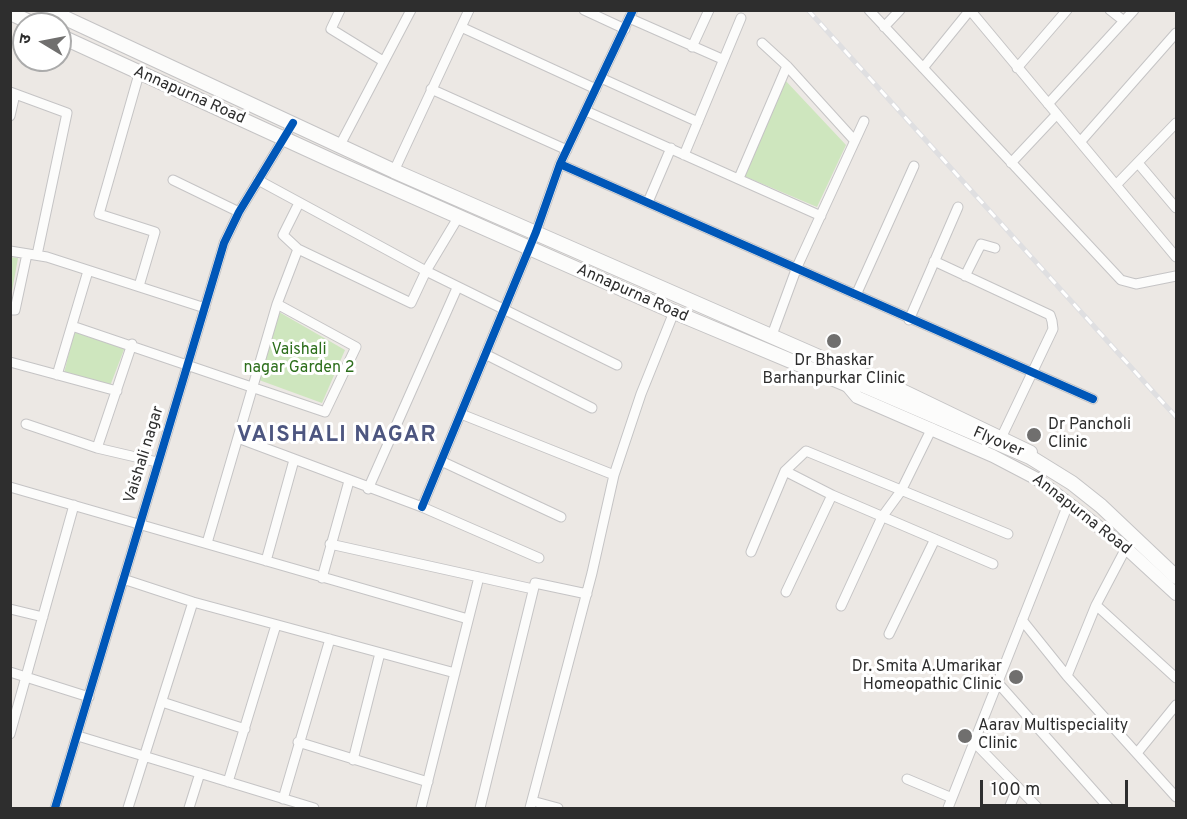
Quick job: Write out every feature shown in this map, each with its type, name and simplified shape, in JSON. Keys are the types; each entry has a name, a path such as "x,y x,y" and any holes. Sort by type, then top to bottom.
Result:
{"main road":[{"name":"Annapurna Road","path":"48,10 394,171 772,335 855,381"},
{"name":"Annapurna Road","path":"72,42 139,74 674,312 855,381"},
{"name":"Flyover","path":"855,381 1030,457 1072,483 1101,506 1176,577"}],"street":[{"path":"340,10 331,29 383,61"},
{"path":"340,145 411,10"},
{"path":"394,171 469,10"},
{"path":"584,10 625,28"},
{"path":"692,47 709,10"},
{"path":"869,10 1121,280 1136,285 1176,276"},
{"path":"884,27 900,10"},
{"path":"923,68 970,10 1117,183 1176,257"},
{"path":"1017,68 1067,10"},
{"path":"1110,10 1124,21"},
{"path":"1048,104 1134,10"},
{"path":"422,507 536,232 560,164 631,14 692,47 722,59"},
{"path":"684,155 741,18"},
{"path":"461,27 596,89"},
{"path":"1081,141 1176,33"},
{"path":"762,43 787,66 855,141"},
{"path":"739,178 787,66"},
{"path":"139,74 99,214 154,232 139,286"},
{"path":"601,78 698,122"},
{"path":"431,89 567,150"},
{"path":"10,116 13,93 67,113 37,255"},
{"path":"585,111 821,216"},
{"path":"1011,163 1057,114"},
{"path":"772,335 797,267 864,121"},
{"name":"Vaishali nagar","path":"55,808 224,243 239,212 293,123"},
{"path":"1117,183 1176,123"},
{"path":"648,202 671,148"},
{"path":"1138,163 1176,208"},
{"path":"560,164 797,267 909,320 1093,399"},
{"path":"856,295 914,166"},
{"path":"173,180 239,212"},
{"path":"258,180 457,288 617,365"},
{"path":"299,203 283,235 298,249 411,303 426,271 459,216"},
{"path":"909,320 958,207"},
{"path":"965,276 981,244 995,248"},
{"path":"207,543 277,304 298,249"},
{"path":"10,251 37,255 206,308"},
{"path":"10,310 15,310 27,254"},
{"path":"934,261 1050,315 1053,329 1002,436"},
{"path":"57,375 88,271"},
{"path":"368,489 457,288"},
{"path":"72,326 132,344 187,365 325,411 356,347 277,304"},
{"path":"558,808 531,805 587,594 614,475 640,394 674,312"},
{"path":"97,448 132,344"},
{"path":"485,354 592,408"},
{"path":"10,362 117,391"},
{"name":"Annapurna Road","path":"1176,568 1118,514 1079,482 1002,436 873,376 855,381 857,397 932,428 1037,479 1126,548 1176,594"},
{"path":"461,414 614,475"},
{"path":"26,424 97,448 157,462"},
{"path":"841,606 882,517 901,491 932,428"},
{"path":"238,438 368,489 422,507 539,558"},
{"path":"751,552 785,471 801,453 810,452 1008,534"},
{"path":"266,561 294,460"},
{"path":"441,461 561,517"},
{"path":"785,471 832,495 993,564"},
{"path":"322,578 349,481"},
{"path":"10,486 468,619"},
{"path":"786,592 832,495"},
{"path":"948,808 1069,502"},
{"path":"11,732 74,505"},
{"path":"890,634 935,539"},
{"path":"330,544 533,589"},
{"path":"1067,676 1096,605 1126,548"},
{"path":"421,808 478,578"},
{"path":"123,579 193,602 455,673"},
{"path":"480,808 535,583 587,594"},
{"path":"128,808 193,602"},
{"path":"1096,605 1176,678"},
{"path":"10,609 43,617"},
{"path":"1022,620 1067,676 1176,797"},
{"path":"228,782 276,624"},
{"path":"283,799 330,639"},
{"path":"353,760 380,652"},
{"path":"10,672 89,697"},
{"path":"998,683 1109,808"},
{"path":"162,702 244,729"},
{"path":"1137,753 1176,705"},
{"path":"78,736 314,808"},
{"path":"298,742 428,782"},
{"path":"974,742 1038,808"},
{"path":"189,808 200,773"},
{"path":"907,779 952,798"},
{"path":"1009,808 1018,787"}],"green space":[{"path":"784,79 846,145 817,207 744,176"},
{"path":"10,257 18,258 11,297"},
{"name":"Vaishali nagar Garden 2","path":"279,312 345,350 322,403 259,380"},
{"path":"74,332 125,347 110,386 64,373"}],"railway":[{"path":"808,10 1176,417"}],"cycle path":[{"path":"422,507 536,232 560,164 633,10"},
{"path":"55,808 224,243 239,212 293,123"},
{"path":"560,164 1093,399"}],"place":[{"name":"Dr Bhaskar Barhanpurkar Clinic","path":"834,341"},
{"name":"Dr Pancholi Clinic","path":"1034,435"},
{"name":"Dr. Smita A.Umarikar Homeopathic Clinic","path":"1016,677"},
{"name":"Aarav Multispeciality Clinic","path":"965,736"}],"district":[{"name":"VAISHALI NAGAR","path":"337,437"}]}
